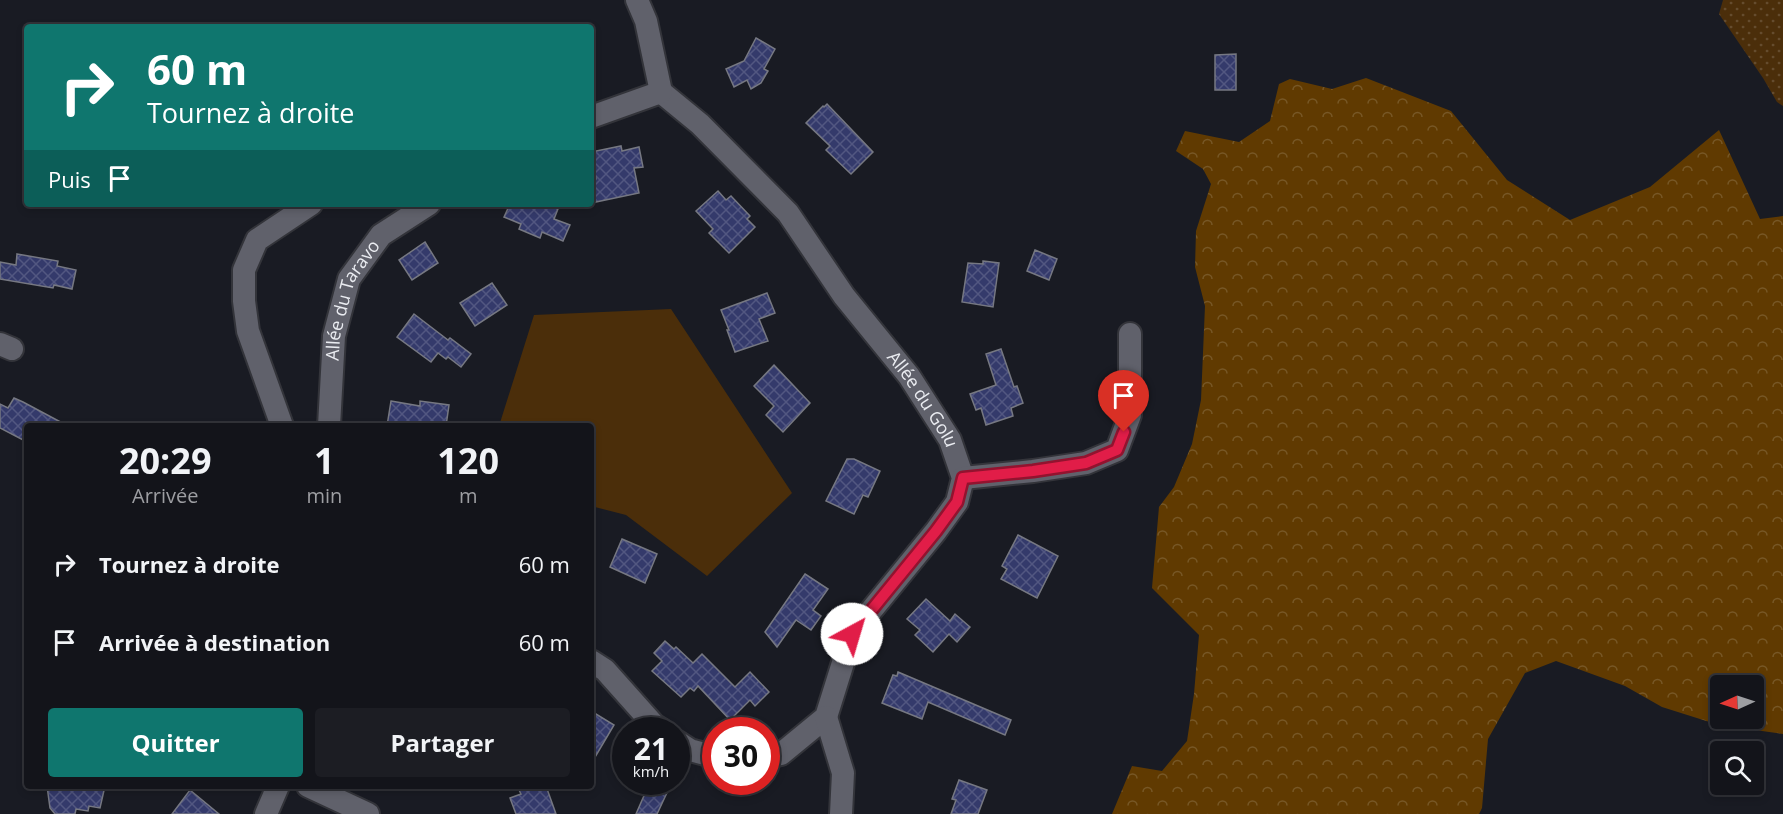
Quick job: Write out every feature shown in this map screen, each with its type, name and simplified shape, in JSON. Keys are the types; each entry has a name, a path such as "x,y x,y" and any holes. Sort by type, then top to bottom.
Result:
{"street":[{"path":"594,116 661,92 646,21 637,0"},
{"name":"Allée du Golu","path":"661,92 700,124 788,213 844,296 909,376 950,440 963,478"},
{"path":"281,423 248,331 243,301 244,270 257,240 306,207"},
{"name":"Allée du Taravo","path":"329,423 334,336 349,279 381,235 424,207"},
{"path":"780,754 826,717 852,634 957,502 963,478 1086,463 1117,450 1130,415 1130,334"},
{"path":"594,663 605,670 647,717"},
{"path":"826,717 843,773 841,814"},
{"path":"266,814 277,789"},
{"path":"314,789 368,814"}],"shaded area":[{"path":"1723,0 1783,0 1783,106 1777,102 1719,14"},
{"path":"671,309 792,493 707,576 626,515 594,507 594,423 500,423 534,315"}],"green space":[{"path":"1366,78 1451,111 1507,180 1570,220 1650,187 1719,130 1760,219 1783,216 1783,734 1747,729 1764,729 1764,675 1710,675 1710,722 1662,707 1625,686 1556,661 1525,673 1488,739 1482,808 1479,814 1112,814 1132,766 1162,771 1187,741 1194,694 1199,635 1152,588 1159,507 1174,487 1192,444 1201,400 1205,306 1195,267 1196,231 1211,184 1203,169 1176,151 1185,131 1239,142 1270,121 1279,84 1290,79 1332,89"}],"building":[{"path":"756,38 775,49 764,69 768,71 761,83 751,89 747,80 734,87 726,69 744,61"},
{"path":"1236,54 1236,90 1215,90 1215,55"},
{"path":"827,104 873,152 851,174 826,150 830,146 806,123"},
{"path":"621,146 622,151 639,147 643,167 634,168 639,193 594,202 594,179 596,179 594,151"},
{"path":"718,191 726,200 731,196 750,216 747,219 755,227 729,253 709,233 713,229 696,211"},
{"path":"509,207 553,207 558,209 554,219 570,225 563,241 542,232 540,238 519,229 521,224 504,217"},
{"path":"425,242 438,263 412,280 399,260"},
{"path":"1035,250 1057,259 1049,280 1027,271"},
{"path":"17,254 58,261 57,266 76,270 72,289 0,279 0,262 16,265"},
{"path":"983,261 999,263 993,307 962,302 968,263 983,264"},
{"path":"492,283 507,305 475,326 460,303"},
{"path":"767,293 775,313 759,319 768,341 735,352 721,310"},
{"path":"414,314 471,354 461,367 438,353 431,362 397,337"},
{"path":"1001,349 1014,387 1017,386 1023,403 1011,408 1013,416 986,425 981,408 976,410 970,394 996,385 986,354"},
{"path":"774,365 810,403 783,432 766,415 774,406 754,386"},
{"path":"14,398 62,423 24,423 24,440 0,428 0,404 8,408"},
{"path":"391,401 420,406 420,401 449,405 446,423 387,423"},
{"path":"847,459 854,459 880,471 868,497 863,495 854,514 826,501"},
{"path":"1018,535 1058,556 1037,598 1001,579 1007,569 1002,566"},
{"path":"622,539 657,554 645,583 610,567"},
{"path":"805,574 828,589 813,610 821,616 811,630 796,620 777,647 765,632"},
{"path":"926,599 950,621 955,614 970,627 957,642 949,634 933,652 915,635 920,630 907,619"},
{"path":"665,641 674,649 676,647 693,663 702,654 735,687 750,672 769,692 755,706 750,700 733,717 727,717 698,686 694,691 690,688 681,697 652,671 662,661 654,653"},
{"path":"898,672 1011,720 1005,735 928,702 922,719 882,703 893,675 897,676"},
{"path":"594,713 612,724 612,728 594,759"},
{"path":"959,780 987,790 978,814 951,814 956,800 952,799"},
{"path":"47,789 104,789 100,808 89,806 88,811 76,809 75,814 55,814 50,808"},
{"path":"547,789 556,814 516,814 510,798 521,794 519,790"},
{"path":"190,790 219,814 172,814"},
{"path":"644,795 666,795 657,814 636,814"}],"route":[{"path":"852,634 957,502 963,478 1086,463 1117,450 1124,432"}]}
